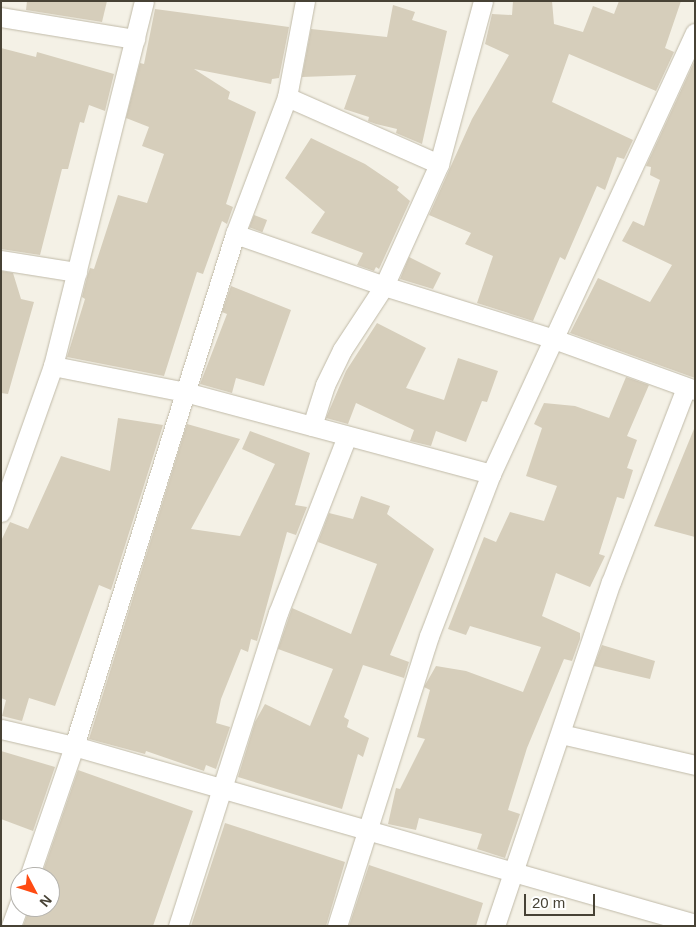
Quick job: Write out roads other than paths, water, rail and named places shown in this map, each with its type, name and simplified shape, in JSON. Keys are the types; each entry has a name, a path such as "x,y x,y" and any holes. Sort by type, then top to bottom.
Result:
{"street":[{"path":"1,512 53,366 144,1"},
{"path":"32,867 74,746 235,234 287,97 305,1"},
{"path":"312,426 325,385 342,350 384,286 439,164 483,1"},
{"path":"1,17 135,39"},
{"path":"337,926 429,636 491,474 695,33"},
{"path":"287,97 439,164"},
{"path":"235,234 384,286 554,339 691,389 611,582 495,926"},
{"path":"1,260 77,272"},
{"path":"53,366 185,392 491,474"},
{"path":"178,926 278,613 347,436"},
{"path":"1,729 74,746 369,830 513,874 695,924"},
{"path":"561,734 695,765"}]}
